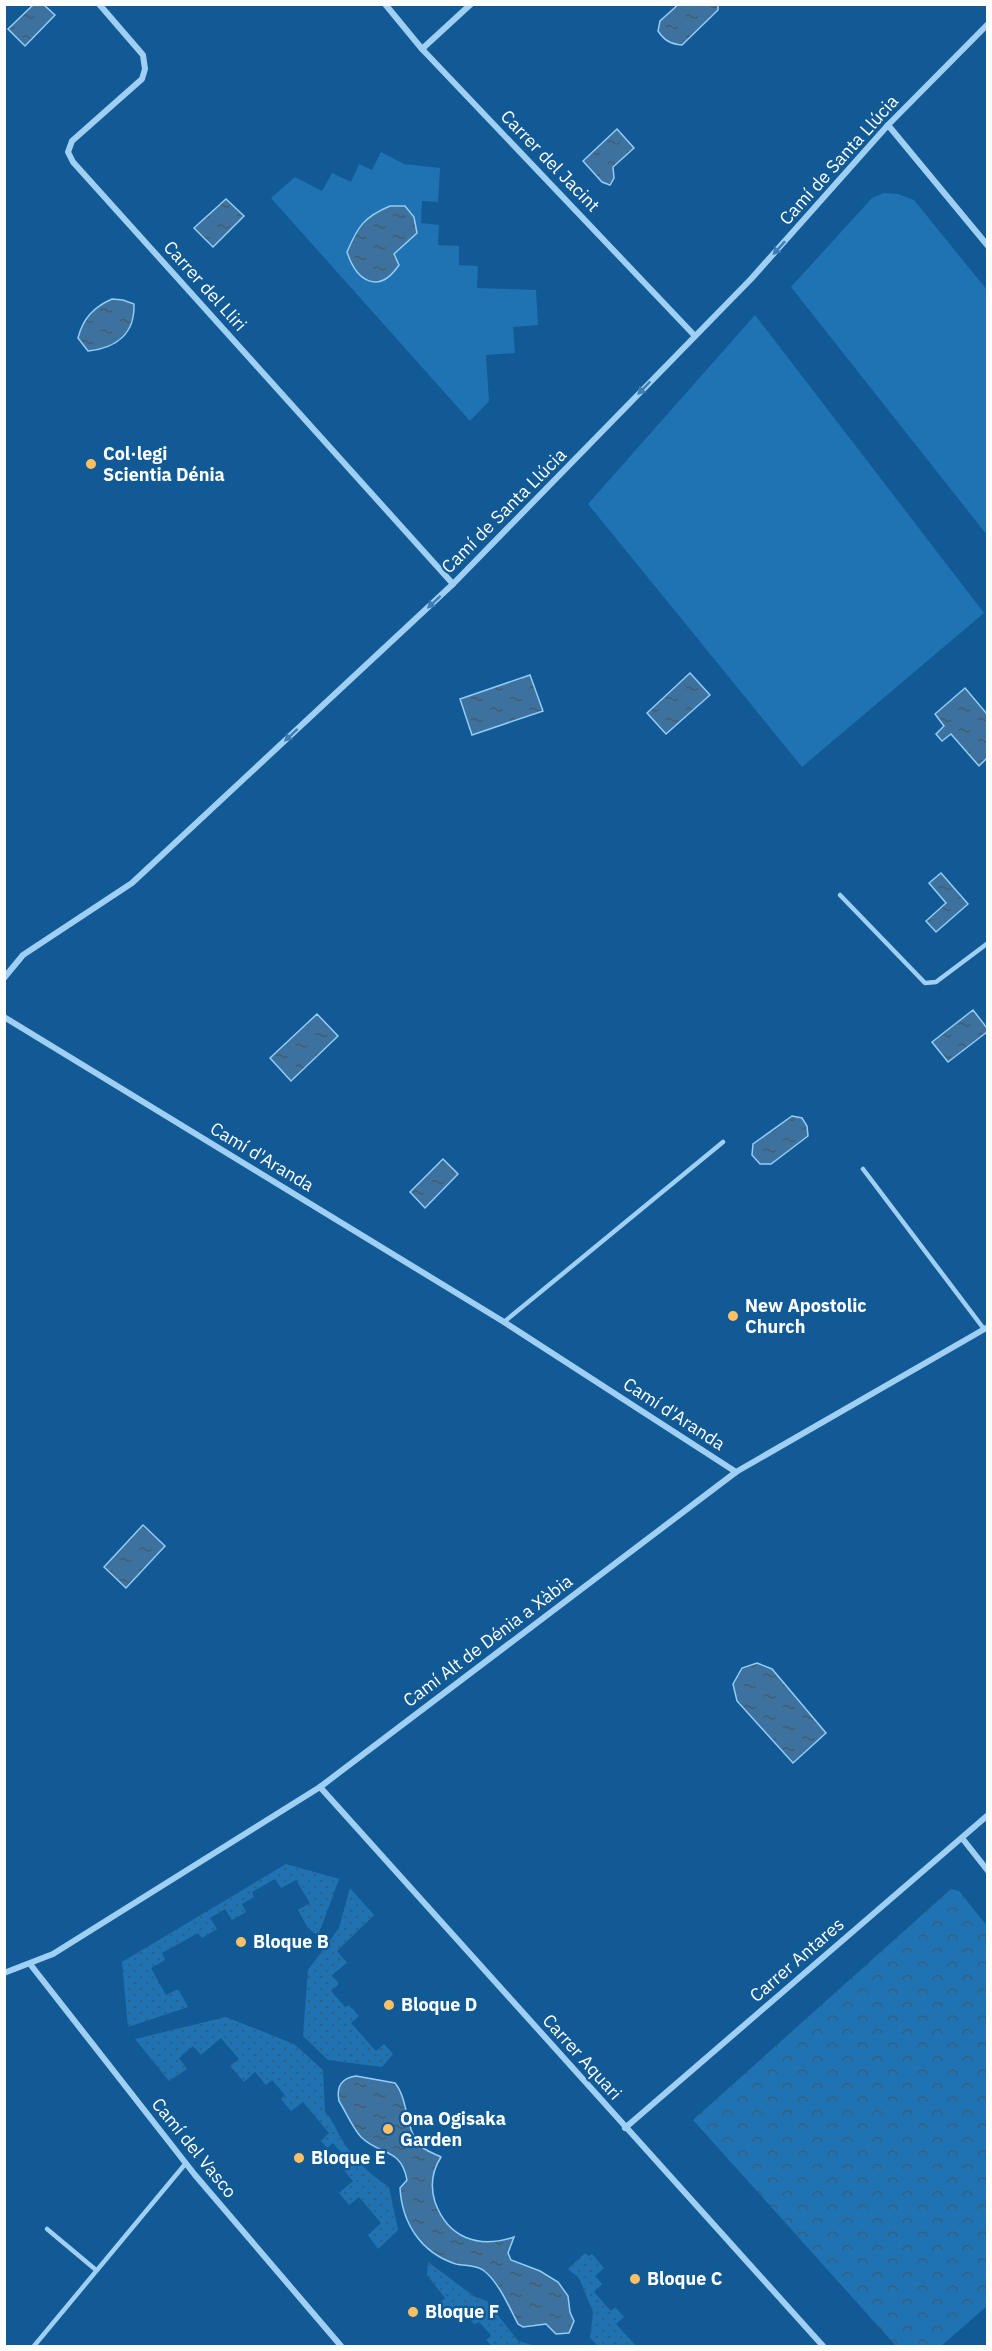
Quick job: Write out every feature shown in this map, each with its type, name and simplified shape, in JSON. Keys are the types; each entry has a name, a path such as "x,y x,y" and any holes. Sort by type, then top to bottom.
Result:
{"street":[{"name":"Carrer del Lliri","path":"99,4 143,55 145,69 142,79 72,141 68,152 73,162 453,584"},
{"name":"Carrer del Jacint","path":"385,4 422,48 695,336"},
{"path":"422,48 471,4"},
{"name":"Camí de Santa Llúcia","path":"4,978 23,955 132,883 453,584 751,279 888,125 987,24"},
{"path":"888,125 987,246"},
{"name":"Camí d'Aranda","path":"4,1017 504,1322 736,1472"},
{"name":"Camí Alt de Dénia a Xàbia","path":"4,1973 53,1954 320,1787 736,1472 986,1328"},
{"name":"Carrer Aquari","path":"320,1787 823,2346"},
{"name":"Carrer Antares","path":"625,2128 987,1815"},
{"path":"962,1838 987,1871"},
{"name":"Camí del Vasco","path":"30,1964 186,2163 341,2346"}],"lane":[{"path":"840,895 925,983 936,982 987,943"},
{"path":"504,1322 723,1142"},
{"path":"863,1169 986,1328"},
{"path":"34,2346 186,2163"},
{"path":"46,2229 96,2270"}],"green space":[{"path":"381,152 404,164 440,168 438,202 422,201 421,223 439,225 438,245 459,246 459,265 478,266 477,288 536,290 538,325 513,327 515,353 486,355 489,401 470,421 271,198 295,177 322,191 332,173 351,182 359,164 372,170"},
{"path":"884,193 898,194 914,200 987,290 987,535 791,287 872,198"},
{"path":"755,315 984,613 802,767 588,504"},
{"path":"286,1864 339,1879 318,1936 308,1928 298,1910 310,1903 296,1880 281,1888 275,1879 252,1892 254,1897 242,1904 246,1912 232,1920 225,1909 210,1918 217,1929 202,1938 198,1933 162,1953 165,1960 151,1968 166,1995 178,1989 188,2007 128,2027 122,1962"},
{"path":"350,1888 374,1915 337,1951 347,1963 332,1975 339,1984 331,1991 345,2007 349,2005 359,2016 351,2023 376,2051 384,2044 393,2054 382,2067 328,2060 303,2036 308,1970 339,1928"},
{"path":"951,1889 959,1891 987,1926 987,2306 941,2346 896,2346 693,2120"},
{"path":"226,2017 294,2044 323,2070 325,2112 357,2160 389,2187 398,2230 378,2249 368,2235 381,2223 359,2197 349,2205 339,2193 353,2181 343,2169 350,2163 333,2143 327,2148 321,2141 329,2133 303,2102 291,2111 281,2099 285,2095 272,2080 266,2085 255,2072 244,2082 230,2066 239,2059 221,2038 201,2055 193,2046 179,2058 187,2069 169,2081 135,2039"},
{"path":"585,2253 589,2256 592,2254 604,2268 595,2276 602,2284 594,2292 611,2311 615,2307 624,2317 616,2324 636,2346 598,2346 590,2338 593,2312 579,2278 568,2269"},
{"path":"428,2262 475,2297 487,2301 518,2341 536,2346 492,2346 486,2340 491,2335 479,2322 474,2324 461,2309 447,2320 436,2306 445,2298 427,2275"}],"water":[{"path":"679,4 718,5 718,10 682,45 668,41 658,31 660,21"},
{"path":"33,5 44,5 55,15 25,46 8,29"},
{"path":"617,129 634,148 613,167 614,178 610,185 602,182 583,161"},
{"path":"226,199 244,216 213,247 194,228"},
{"path":"390,206 405,206 414,217 417,233 394,254 399,265 391,274 383,280 368,281 356,270 347,252 363,223"},
{"path":"112,299 134,304 131,324 122,338 115,343 88,351 78,338 83,325 95,310"},
{"path":"690,673 710,695 666,734 647,713"},
{"path":"530,675 543,711 472,735 460,699"},
{"path":"965,688 987,714 987,758 979,766 951,734 942,741 936,734 944,726 935,714"},
{"path":"941,873 968,904 936,932 926,921 946,903 929,883"},
{"path":"973,1010 987,1028 987,1032 948,1062 932,1042"},
{"path":"317,1014 338,1036 291,1081 270,1058"},
{"path":"792,1116 802,1118 807,1126 808,1136 771,1164 760,1164 752,1155 753,1144"},
{"path":"443,1159 458,1174 425,1208 410,1192"},
{"path":"143,1525 165,1546 126,1588 104,1567"},
{"path":"757,1663 772,1669 826,1733 793,1763 737,1701 733,1684 742,1668"},
{"path":"356,2076 395,2083 417,2142 441,2157 432,2184 433,2196 441,2214 456,2232 466,2238 488,2242 514,2237 508,2253 511,2260 540,2271 558,2282 568,2296 574,2321 569,2333 556,2334 546,2324 523,2327 518,2324 499,2288 489,2275 473,2266 456,2264 444,2259 423,2244 409,2225 405,2213 400,2188 407,2180 400,2162 361,2137 339,2101 338,2091 341,2084"}],"place":[{"name":"Col·legi Scientia Dénia","path":"91,464"},
{"name":"New Apostolic Church","path":"733,1316"},
{"name":"Bloque B","path":"241,1942"},
{"name":"Bloque D","path":"389,2005"},
{"name":"Ona Ogisaka Garden","path":"388,2129"},
{"name":"Bloque E","path":"299,2158"},
{"name":"Bloque C","path":"635,2279"},
{"name":"Bloque F","path":"413,2312"}]}
